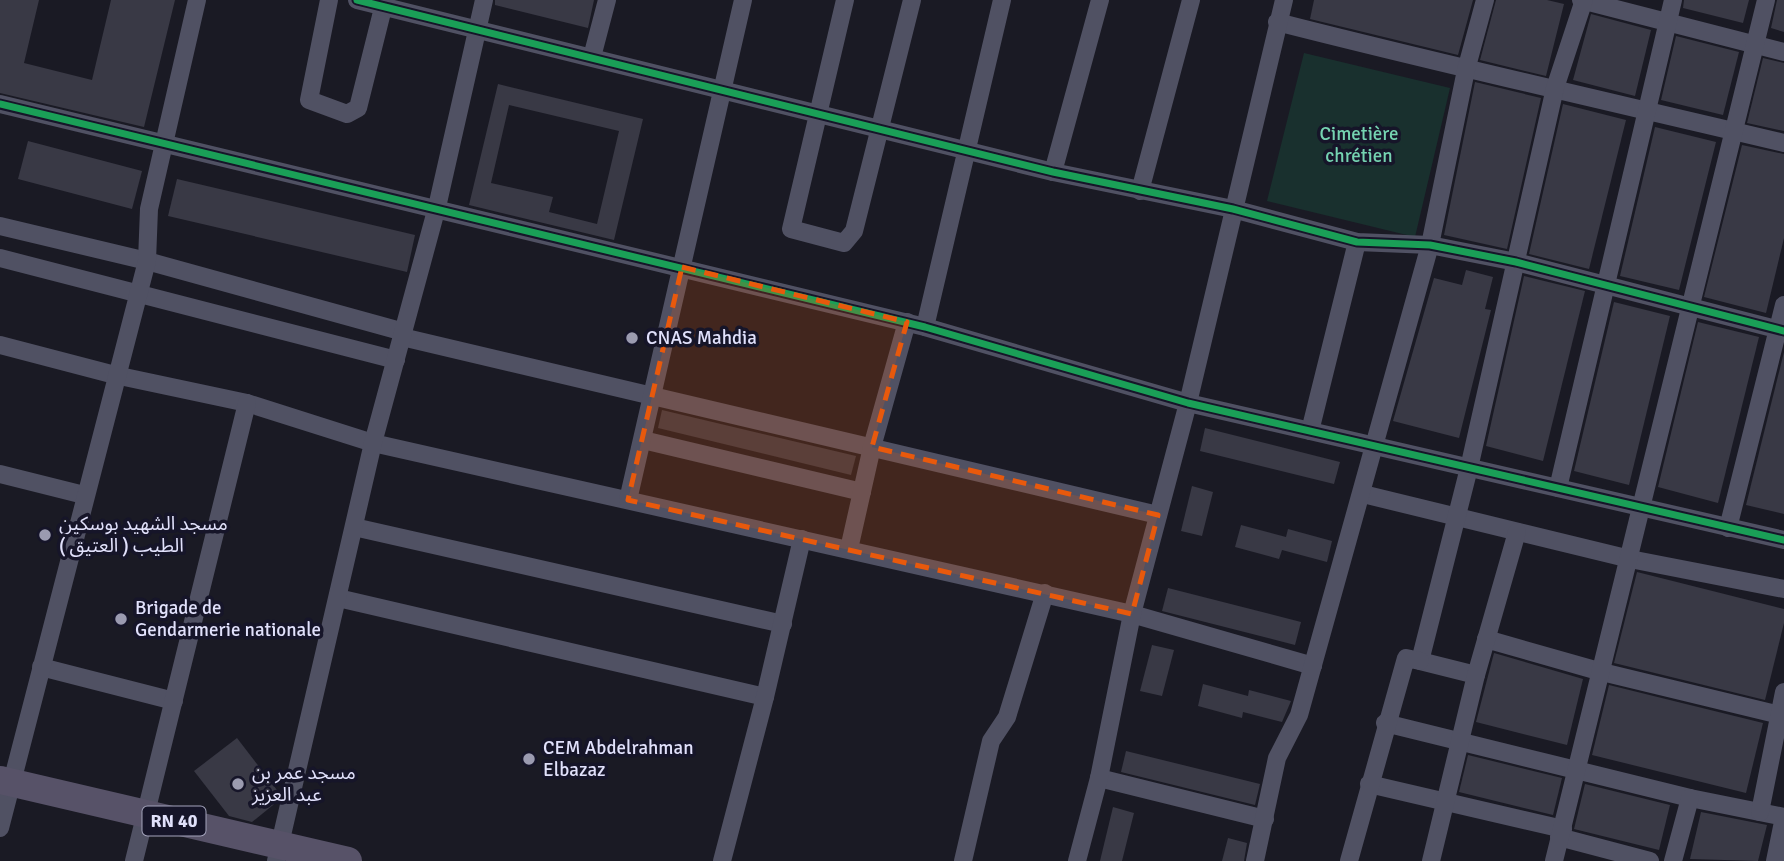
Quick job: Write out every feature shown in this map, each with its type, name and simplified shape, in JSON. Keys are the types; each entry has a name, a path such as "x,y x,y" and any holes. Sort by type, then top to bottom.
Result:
{"main road":[{"name":"RN 40","path":"6,782 145,814 278,853 348,861"}],"street":[{"path":"0,828 6,782 41,667 147,261 149,209 197,0"},
{"path":"329,0 309,100 346,114 358,108 384,3"},
{"path":"357,0 384,3 1053,172 1233,209 1357,242 1430,245 1516,262 1690,309 1781,330"},
{"path":"278,853 373,443 437,207 484,0"},
{"path":"592,57 607,0"},
{"path":"628,500 743,0"},
{"path":"845,0 816,113 791,229 844,243 854,230 912,0"},
{"path":"925,327 1002,0"},
{"path":"1053,172 1100,0"},
{"path":"1140,191 1191,0"},
{"path":"1077,861 1099,778 1132,614 1188,403 1284,0"},
{"path":"1255,861 1276,758 1299,715 1363,494 1430,245 1466,71 1485,0"},
{"path":"1420,661 1469,468 1555,88 1583,0 1784,52"},
{"path":"1558,488 1673,0"},
{"path":"1554,861 1630,559 1731,130 1756,46 1766,0"},
{"path":"1277,22 1466,71 1555,88 1784,143"},
{"path":"0,104 906,322 1188,403 1784,540"},
{"path":"0,226 147,261 403,334 652,398 1158,515"},
{"path":"1310,431 1357,242"},
{"path":"0,258 396,360"},
{"path":"1728,528 1781,330 1784,304"},
{"path":"849,549 872,447 906,322"},
{"path":"0,345 115,376 247,403 373,443 1132,614 1313,666"},
{"path":"134,861 247,403"},
{"path":"643,440 862,492"},
{"path":"0,474 84,495"},
{"path":"1363,494 1630,559 1784,589"},
{"path":"354,527 783,624"},
{"path":"1431,861 1476,675 1517,532"},
{"path":"722,861 765,698 802,539"},
{"path":"963,861 991,741 1007,716 1045,593"},
{"path":"338,598 765,698"},
{"path":"1486,639 1602,673 1782,715"},
{"path":"1349,861 1385,723 1406,658 1476,675"},
{"path":"41,667 174,701"},
{"path":"1760,812 1782,715 1784,692"},
{"path":"1385,723 1690,798 1784,817 1774,861"},
{"path":"1099,778 1265,819"},
{"path":"1369,784 1561,833 1650,861"},
{"path":"1672,861 1690,798"}],"highlighted area":[{"path":"682,267 907,322 872,447 1158,515 1132,614 628,500"}],"green space":[{"name":"Cimetière chrétien","path":"1304,53 1450,88 1415,237 1267,201"}],"building":[{"path":"0,0 39,0 24,63 92,80 111,0 175,0 144,127 0,93"},
{"path":"495,0 594,0 588,28 495,5"},
{"path":"1314,0 1473,0 1458,55 1310,19"},
{"path":"1496,0 1547,0 1564,4 1546,76 1480,60"},
{"path":"1684,0 1749,0 1743,23 1683,8"},
{"path":"1777,0 1784,0 1784,32 1771,28"},
{"path":"1591,14 1651,30 1635,96 1573,80"},
{"path":"1676,36 1739,52 1723,115 1661,100"},
{"path":"1763,58 1784,63 1784,131 1747,123"},
{"path":"1475,82 1541,98 1507,249 1444,235"},
{"path":"498,84 643,119 614,240 469,205","holes":["509,105 619,131 597,224 549,212 553,197 491,183"]},
{"path":"1563,104 1626,120 1589,269 1529,254"},
{"path":"1655,127 1716,142 1679,290 1620,276"},
{"path":"28,141 142,171 132,209 18,179"},
{"path":"1742,145 1784,154 1784,238 1766,313 1704,297"},
{"path":"177,179 415,235 407,272 168,216"},
{"path":"1466,270 1493,277 1485,309 1491,310 1459,438 1393,421 1434,278 1462,285"},
{"path":"1524,276 1585,291 1543,461 1486,446"},
{"path":"1614,302 1670,316 1629,485 1574,471"},
{"path":"1698,322 1759,337 1718,503 1658,487"},
{"path":"1784,352 1784,514 1746,505"},
{"path":"662,410 856,456 851,475 658,428"},
{"path":"1205,428 1340,462 1334,484 1200,451"},
{"path":"1192,486 1213,492 1202,536 1181,531"},
{"path":"1241,525 1286,537 1288,529 1332,541 1327,562 1282,550 1279,559 1235,547"},
{"path":"1637,572 1784,609 1784,623 1765,700 1614,663"},
{"path":"1168,588 1301,622 1295,645 1162,611"},
{"path":"1152,645 1174,650 1162,696 1140,691"},
{"path":"1494,653 1583,679 1567,745 1476,722"},
{"path":"1203,684 1248,696 1249,690 1291,701 1282,722 1243,712 1242,718 1198,706"},
{"path":"1609,685 1763,723 1746,793 1592,755"},
{"name":"مسجد عمر بن عبد العزيز","path":"237,738 280,794 278,801 252,822 229,816 194,771"},
{"path":"1126,751 1260,784 1255,805 1121,772"},
{"path":"1468,755 1562,778 1553,815 1459,792"},
{"path":"1585,784 1670,805 1659,850 1574,829"},
{"path":"1113,807 1134,813 1122,861 1100,861"},
{"path":"1701,812 1767,825 1758,861 1690,859"},
{"path":"1228,838 1247,843 1244,861 1222,861"}],"cycle path":[{"path":"357,0 1053,172 1233,209 1357,242 1430,245 1516,262 1784,331"},
{"path":"0,104 925,327 1188,403 1784,540"}],"place":[{"name":"CNAS Mahdia","path":"632,338"},
{"name":"مسجد الشهيد بوسكين الطيب ( العتيق )","path":"45,535"},
{"name":"Brigade de Gendarmerie nationale","path":"121,619"},
{"name":"CEM Abdelrahman Elbazaz","path":"529,759"},
{"name":"مسجد عمر بن عبد العزيز","path":"238,784"}]}
